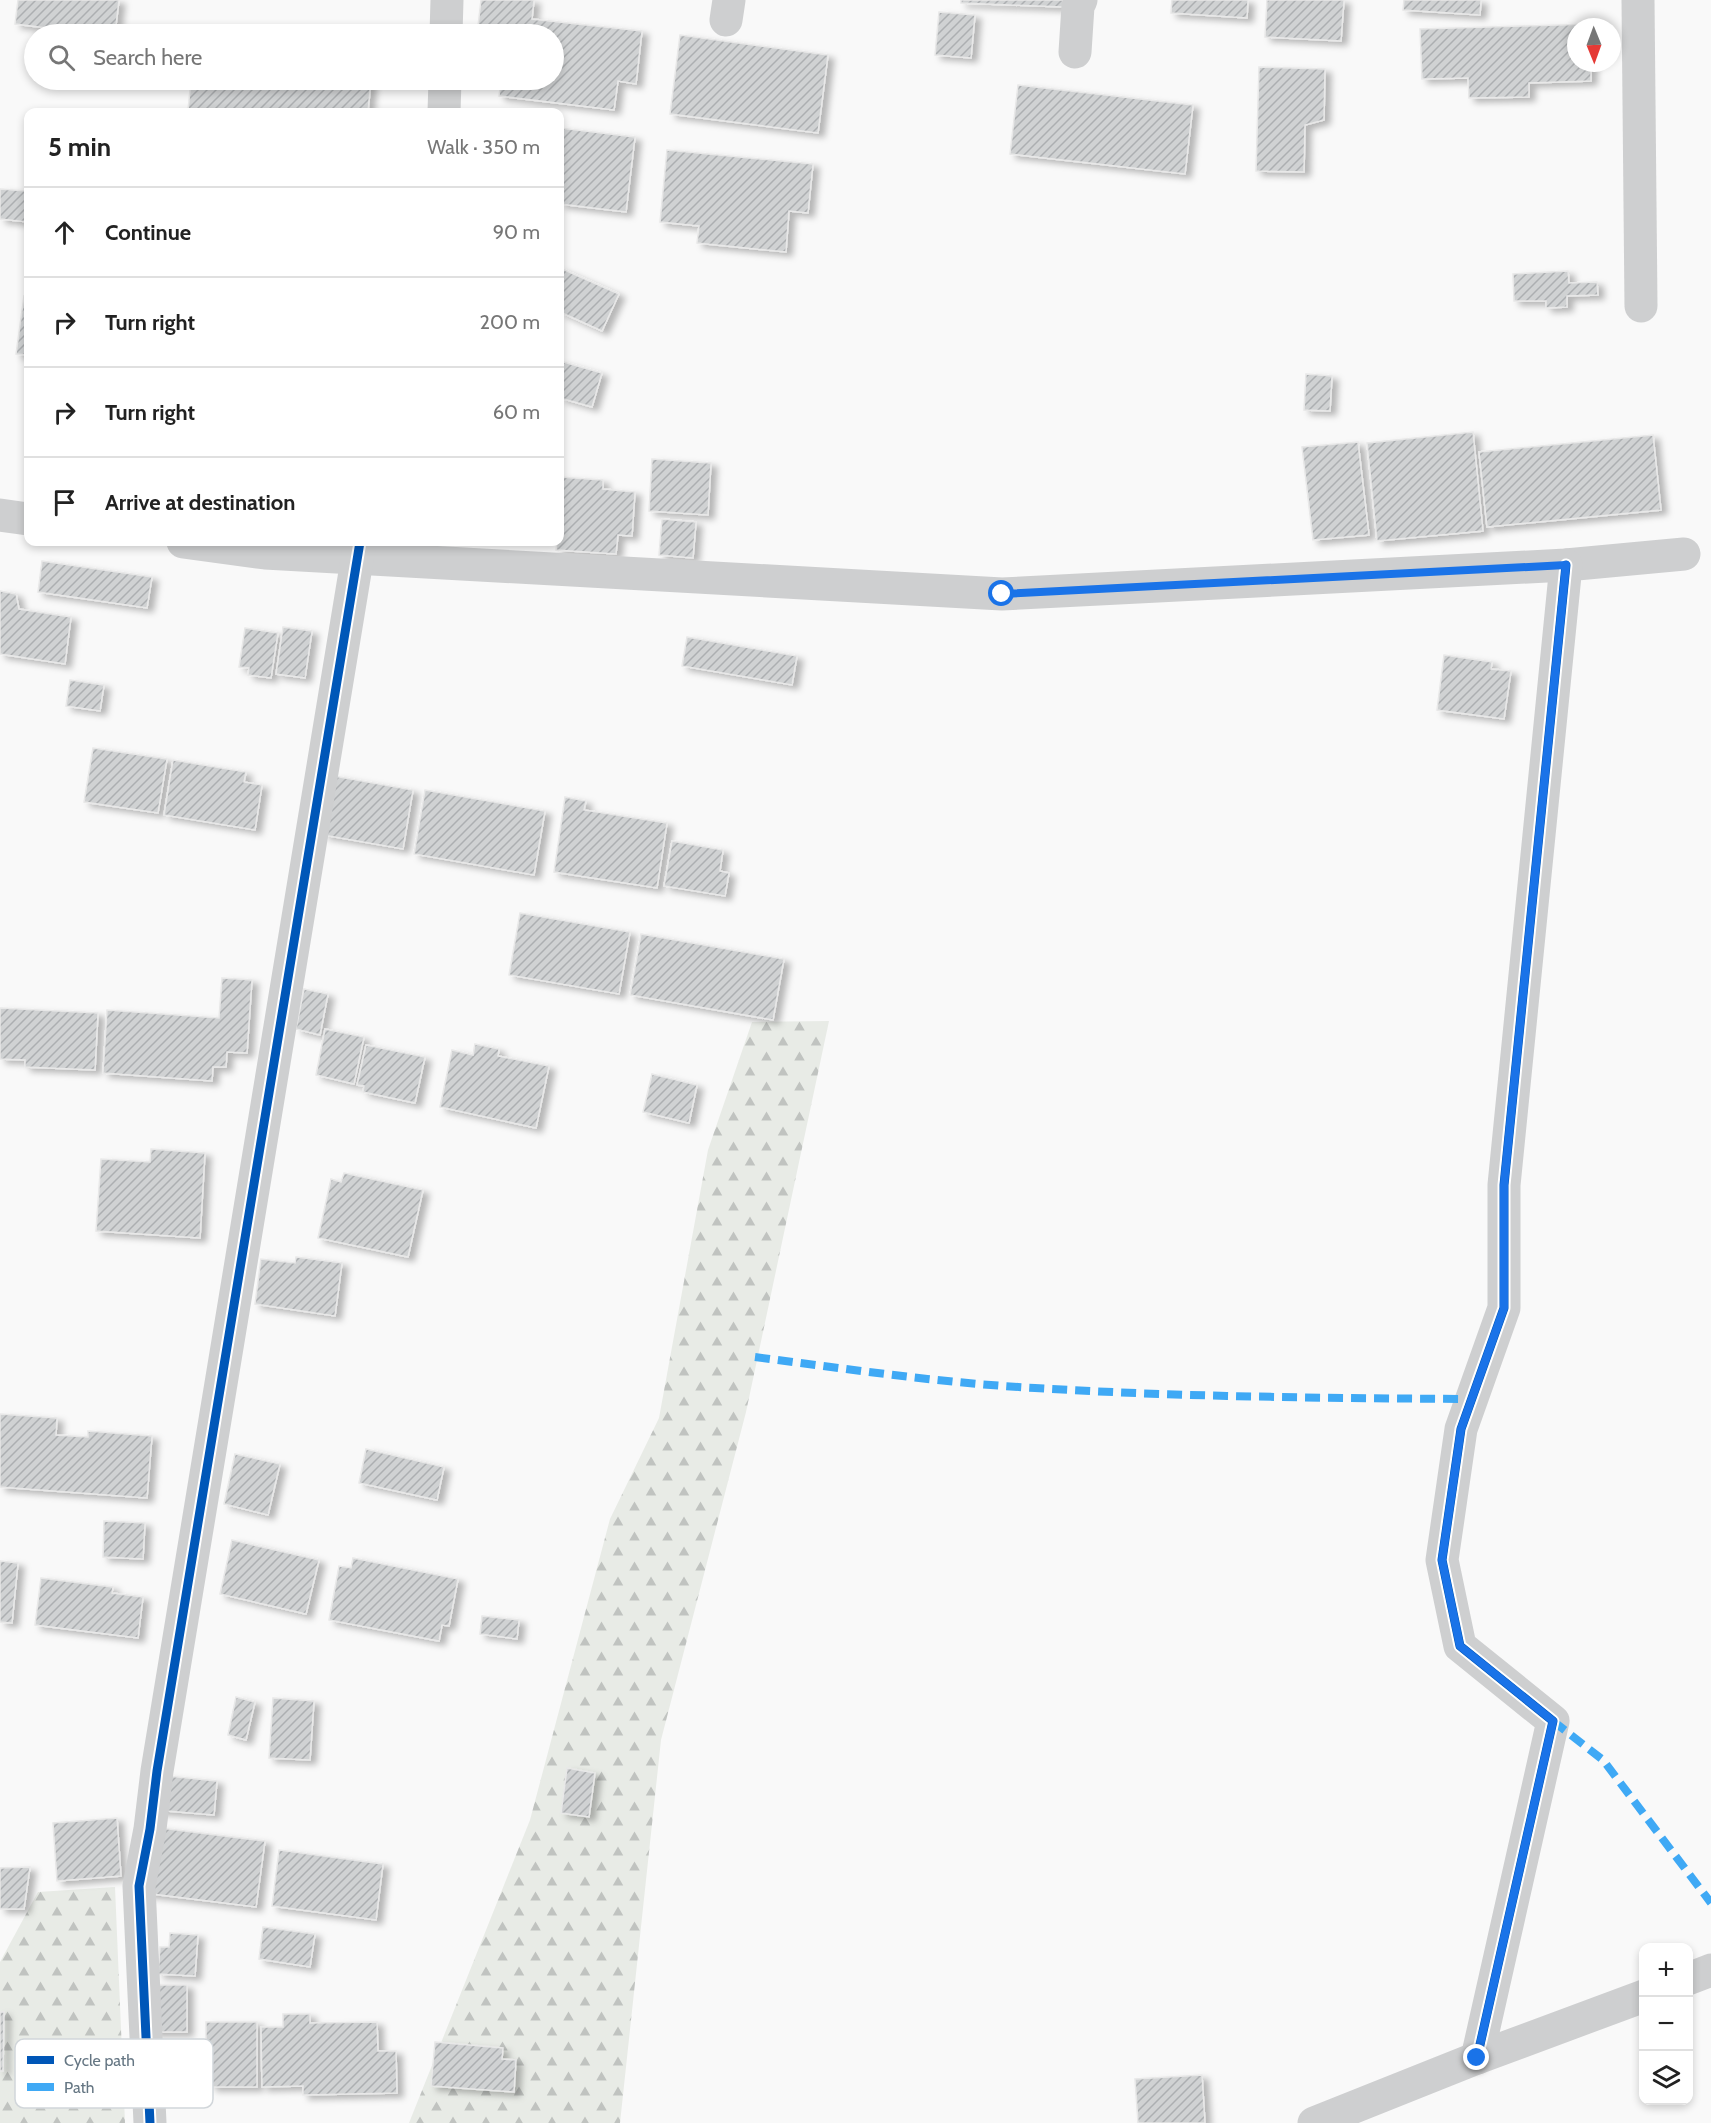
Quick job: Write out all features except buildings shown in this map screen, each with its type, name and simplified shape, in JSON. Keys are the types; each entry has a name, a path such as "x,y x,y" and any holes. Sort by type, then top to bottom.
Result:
{"street":[{"path":"446,24 447,0"},
{"path":"1075,52 1078,6 1081,0"},
{"path":"1638,0 1641,306"},
{"path":"444,108 445,90"},
{"path":"0,515 24,518"},
{"path":"213,546 266,553 357,550 1002,594 1566,565 1684,554"},
{"path":"146,2039 139,1886 357,550"},
{"path":"1477,2058 1553,1721 1460,1646 1442,1560 1461,1429 1504,1308 1504,1185 1566,565"},
{"path":"1693,1977 1711,1970"},
{"path":"1314,2123 1477,2058 1641,1997"},
{"path":"149,2108 150,2123"}],"green space":[{"path":"829,1021 746,1412 661,1740 620,2123 409,2123 530,1820 610,1519 659,1418 708,1150 752,1022"},
{"path":"115,1887 121,2039 15,2039 15,2108 124,2108 125,2123 0,2123 0,1962 38,1892"}],"marked path":[{"path":"755,1357 1000,1386 1198,1395 1471,1399"},
{"path":"1553,1721 1603,1760 1711,1903"}],"cycle path":[{"path":"146,2039 139,1886 359,546"},
{"path":"1477,2058 1553,1721 1460,1646 1442,1560 1461,1429 1504,1308 1504,1185 1566,565"},
{"path":"149,2108 150,2123"}],"route":[{"path":"1002,594 1566,565 1504,1185 1504,1308 1461,1429 1442,1560 1460,1646 1553,1721 1477,2058"}]}
